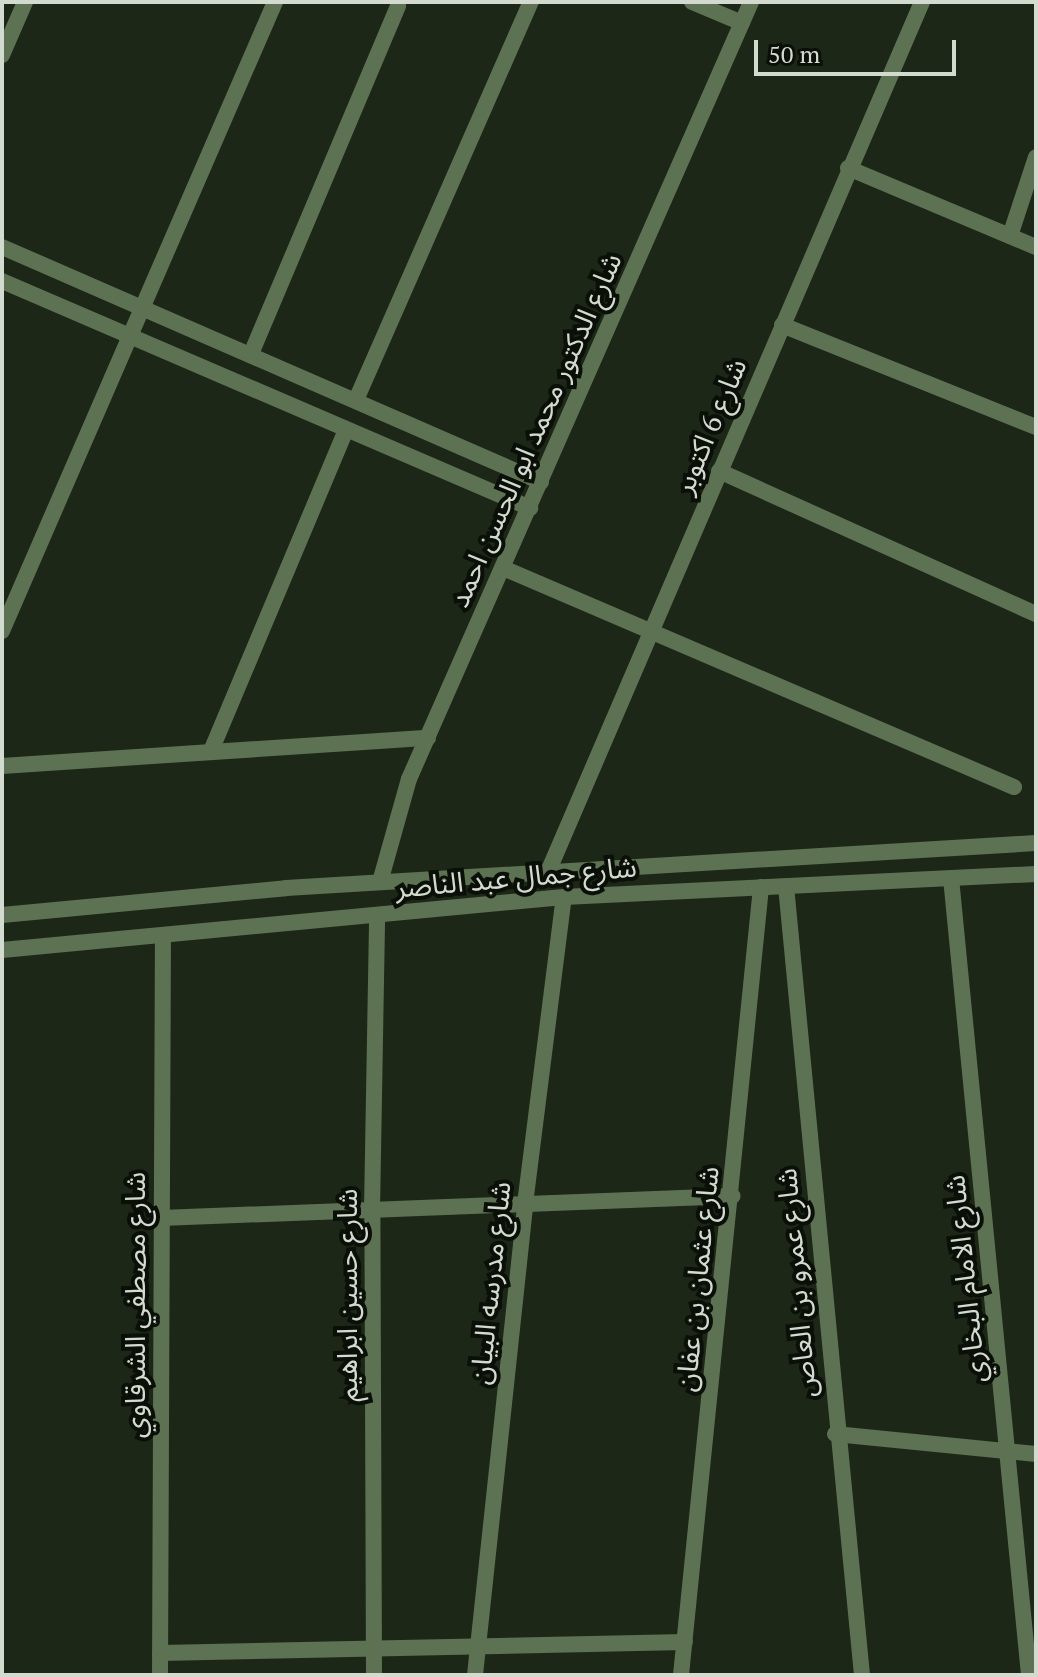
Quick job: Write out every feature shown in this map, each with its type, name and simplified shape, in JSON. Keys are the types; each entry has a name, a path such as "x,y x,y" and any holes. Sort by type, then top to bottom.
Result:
{"street":[{"path":"2,55 25,2"},
{"path":"2,631 133,337 275,2"},
{"path":"356,400 531,2"},
{"path":"692,2 742,23"},
{"name":"شارع الدكتور محمد ابو الحسن احمد","path":"380,882 394,821 428,738 751,2"},
{"name":"شارع 6 اكتوبر","path":"548,872 848,168 922,2"},
{"path":"251,354 398,6"},
{"path":"1010,236 1036,157"},
{"path":"848,168 1036,247"},
{"path":"2,247 541,482"},
{"path":"2,281 530,508"},
{"path":"782,325 1036,427"},
{"path":"211,751 346,430"},
{"path":"719,471 1036,614"},
{"path":"503,568 1014,787"},
{"path":"2,766 428,738"},
{"name":"شارع جمال عبد الناصر","path":"2,915 380,882 1036,843"},
{"name":"شارع جمال عبد الناصر","path":"2,950 564,897 1036,874"},
{"name":"شارع الامام البخاري","path":"951,878 1029,1675"},
{"name":"شارع عمرو بن العاص","path":"786,886 835,1434 862,1675"},
{"name":"شارع عثمان بن عفان","path":"681,1675 733,1196 761,887"},
{"name":"شارع مدرسه البيان","path":"475,1675 525,1204 564,897"},
{"name":"شارع حسين ابراهيم","path":"374,1675 372,1210 377,915"},
{"name":"شارع مصطفي الشرقاوي","path":"160,1675 163,935"},
{"path":"161,1218 733,1196"},
{"path":"835,1434 1036,1454"},
{"path":"160,1653 374,1652 685,1642"}]}
